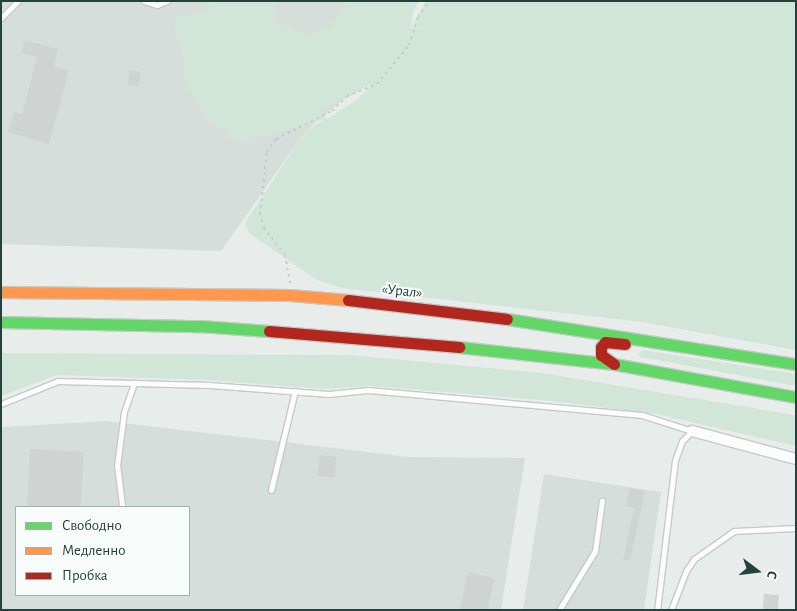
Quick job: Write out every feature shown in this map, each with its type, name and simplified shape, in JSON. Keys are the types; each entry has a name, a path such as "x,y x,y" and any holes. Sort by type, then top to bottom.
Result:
{"main road":[{"name":"«Урал»","path":"1,292 290,296 541,323 796,364"},
{"path":"1,322 200,326 404,341 614,364 796,397"},
{"path":"614,364 600,355 605,342 644,347 664,342"}],"street":[{"path":"692,431 796,459"}],"lane":[{"path":"1,18 18,1"},
{"path":"144,1 157,5 167,1"},
{"path":"1,404 58,381 134,383 329,394 368,390 642,416 692,431 682,441 675,460 657,610"},
{"path":"122,505 117,466 124,412 134,383"},
{"path":"271,490 296,391"},
{"path":"559,610 595,551 602,500"},
{"path":"671,610 686,571 694,559 734,531 796,528"}],"path":[{"path":"290,296 291,278 285,255 264,228 260,214 267,152 276,139 332,111 347,96 377,84 409,45 418,17 429,1"}],"shaded area":[{"path":"1,1 419,1 381,67 305,132 221,251 1,244"},
{"path":"106,421 409,457 525,458 501,610 1,610 1,427"},
{"path":"544,474 661,492 644,610 523,610"}],"green space":[{"path":"213,1 275,1 275,21 309,36 314,31 331,27 349,1 415,1 411,28 426,1 796,1 796,350 642,322 342,288 317,280 250,234 245,223 305,132 325,119 238,143 230,138 226,129 205,121 201,108 191,93 184,76 182,49 174,29 178,14 190,15 205,11","holes":["372,84 357,100 327,119 320,113 334,101 343,100"]},
{"path":"643,350 796,374 796,386 641,357 638,354"},
{"path":"1,353 350,355 542,373 796,416 796,446 656,414 551,401 372,386 324,389 206,380 57,375 1,396"}],"building":[{"path":"25,40 58,49 54,66 69,70 49,144 8,132 14,112 22,114 37,57 21,53"},
{"path":"130,70 141,72 138,87 127,85"},
{"path":"30,449 84,452 81,506 27,506"},
{"path":"320,455 337,457 334,478 317,476"},
{"path":"630,488 645,491 630,561 623,560 634,508 626,506"},
{"path":"468,572 494,578 488,610 460,610"},
{"path":"764,594 779,595 778,610 763,609"}],"traffic: fast":[{"path":"507,319 796,364"},
{"path":"1,322 200,326 269,331"},
{"path":"459,347 614,364 796,397"}],"traffic: slow":[{"path":"1,292 290,295 348,300"}],"traffic: jam":[{"path":"348,300 507,319"},
{"path":"269,331 459,347"},
{"path":"614,364 601,355 601,347 605,342 625,344"}]}
